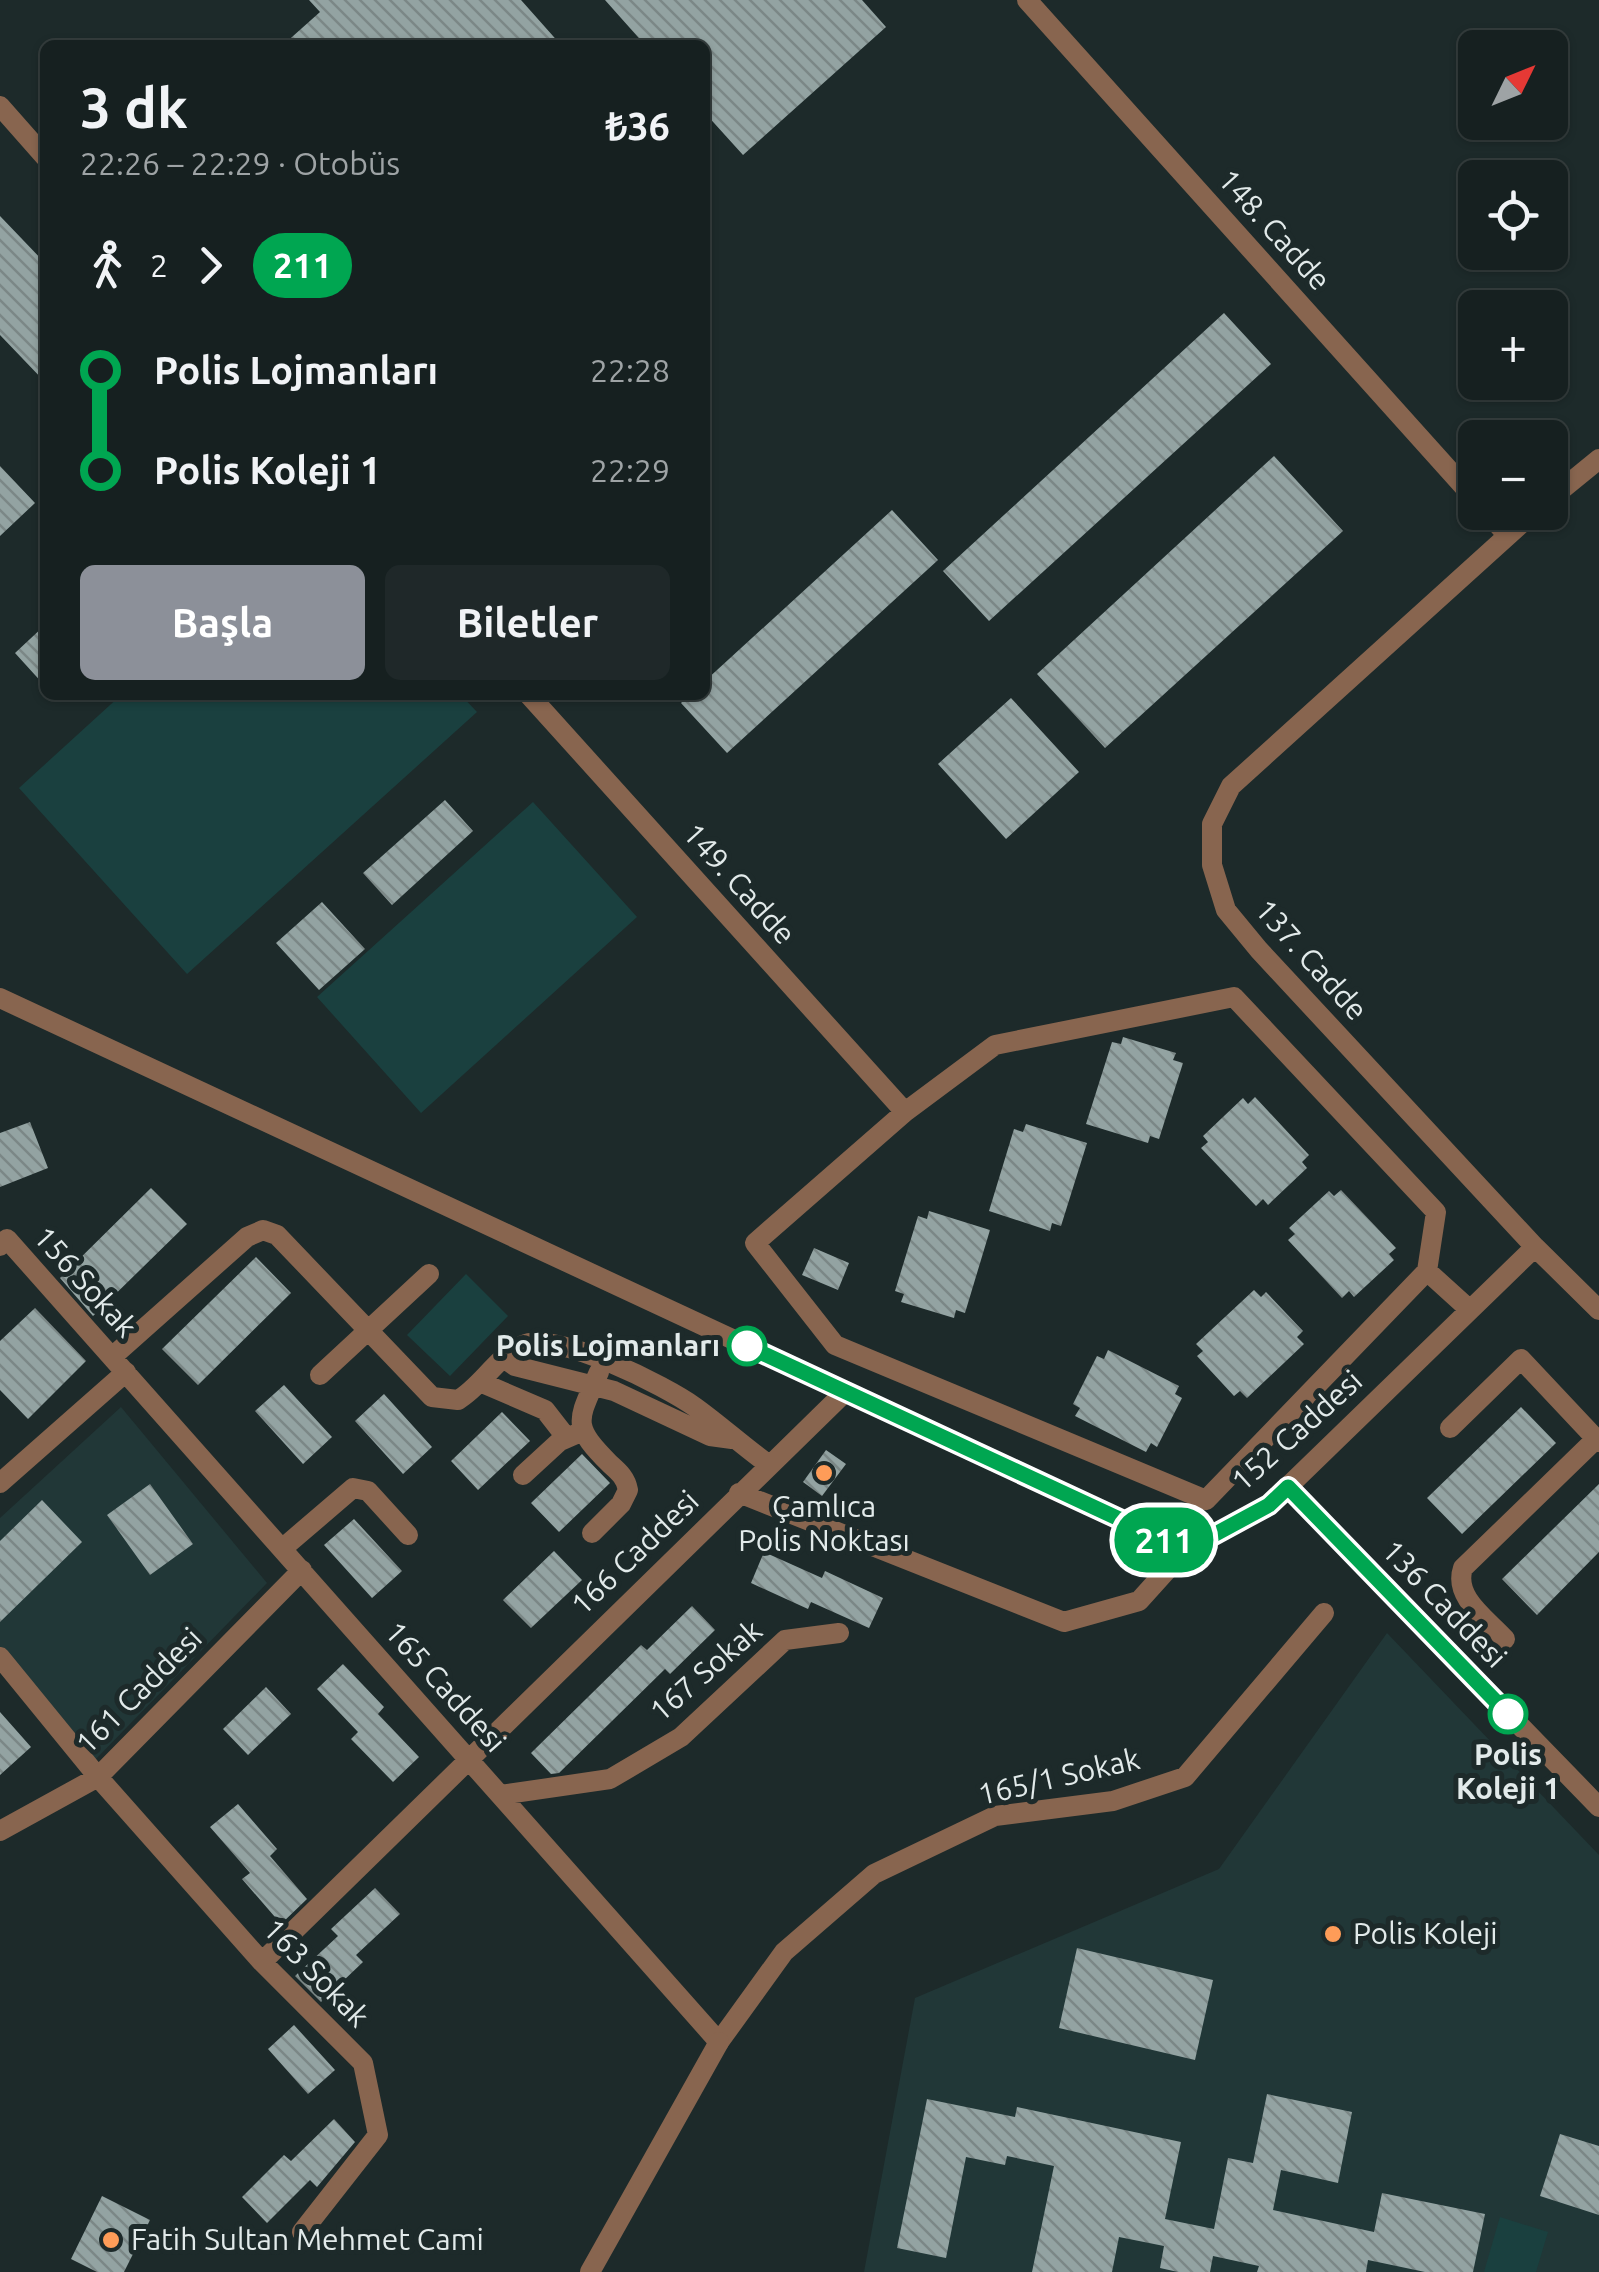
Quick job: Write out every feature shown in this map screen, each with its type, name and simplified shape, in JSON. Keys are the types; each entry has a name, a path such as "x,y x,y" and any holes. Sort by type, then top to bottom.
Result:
{"street":[{"name":"148. Cadde","path":"1028,0 1458,480"},
{"path":"0,106 40,150"},
{"path":"1568,485 1599,459"},
{"path":"1503,530 1507,535"},
{"name":"137. Cadde","path":"1513,530 1230,786 1212,824 1212,865 1226,910 1258,950 1535,1247 1599,1310"},
{"name":"149. Cadde","path":"533,700 904,1112"},
{"path":"1234,997 1436,1212 1428,1271 1206,1500 835,1345 756,1244 904,1112 995,1045 1234,997"},
{"path":"0,998 1186,1550"},
{"path":"0,1483 246,1236 263,1230 277,1235 432,1397 458,1400 519,1346 544,1341 604,1361 680,1397 768,1464"},
{"name":"156 Sokak","path":"0,1246 7,1239 119,1364"},
{"name":"152 Caddesi","path":"739,1493 1064,1622 1139,1601 1186,1550 1269,1505 1535,1247"},
{"path":"1428,1271 1470,1310"},
{"path":"320,1375 428,1274"},
{"path":"504,1359 526,1369 594,1384 710,1436 734,1439"},
{"path":"1450,1428 1522,1359 1598,1440 1464,1568 1462,1592 1505,1639"},
{"path":"524,1475 575,1436 604,1361"},
{"name":"165 Caddesi","path":"119,1364 719,2042"},
{"path":"480,1382 545,1410 627,1483 621,1504 592,1533"},
{"name":"166 Caddesi","path":"262,1962 845,1392"},
{"name":"136 Caddesi","path":"1288,1487 1599,1807"},
{"path":"283,1548 353,1488 368,1491 408,1535"},
{"name":"161 Caddesi","path":"0,1831 98,1777 302,1570"},
{"name":"165/1 Sokak","path":"590,2272 719,2042 784,1952 874,1874 995,1816 1112,1801 1184,1777 1324,1612"},
{"name":"167 Sokak","path":"502,1795 610,1779 681,1737 785,1640 839,1633"},
{"name":"163 Sokak","path":"0,1657 98,1777 262,1962 363,2063 378,2135 302,2232"}],"shaded area":[{"path":"116,700 466,700 477,712 187,974 19,788"},
{"path":"533,802 637,917 421,1113 317,997"},
{"path":"466,1274 508,1316 450,1376 407,1335"},
{"path":"121,1407 267,1583 95,1760 0,1651 0,1518"},
{"name":"Polis Koleji","path":"1387,1633 1599,1855 1599,2272 864,2272 915,1998 1219,1869"},
{"path":"1500,2217 1548,2232 1536,2272 1484,2272"}],"building":[{"path":"309,0 521,0 557,40 289,40 320,12"},
{"path":"605,0 862,0 886,27 743,155 710,119 710,40 641,40"},
{"path":"0,216 40,258 40,377 0,335"},
{"path":"1224,313 1271,364 989,621 943,571"},
{"path":"1274,456 1343,531 1105,748 1037,674"},
{"path":"0,466 35,503 0,536"},
{"path":"892,510 938,560 727,753 681,703 710,700 710,676"},
{"path":"40,630 40,680 15,653"},
{"path":"1011,698 1079,772 1006,839 938,764"},
{"path":"445,800 473,831 392,905 363,873"},
{"path":"322,902 365,949 319,990 276,943"},
{"path":"1123,1037 1176,1053 1173,1060 1183,1063 1159,1139 1150,1136 1148,1143 1086,1124 1112,1042 1121,1044"},
{"path":"1255,1097 1309,1155 1302,1162 1307,1168 1268,1205 1263,1199 1256,1206 1201,1148 1208,1142 1203,1136 1243,1098 1248,1104"},
{"path":"30,1122 48,1168 0,1187 0,1133"},
{"path":"1026,1124 1087,1143 1061,1226 1052,1223 1050,1231 989,1211 1014,1129 1023,1132"},
{"path":"151,1188 187,1224 93,1316 60,1278"},
{"path":"1341,1190 1396,1248 1389,1254 1394,1260 1354,1297 1349,1291 1342,1298 1288,1240 1295,1234 1289,1228 1329,1191 1334,1196"},
{"path":"929,1211 990,1230 965,1313 956,1310 954,1318 901,1302 904,1294 895,1291 918,1216 927,1219"},
{"path":"814,1248 849,1263 838,1290 802,1275"},
{"path":"256,1257 291,1293 198,1385 162,1349"},
{"path":"1254,1290 1261,1297 1266,1292 1303,1331 1297,1337 1304,1344 1247,1398 1240,1391 1234,1396 1197,1356 1203,1351 1196,1344"},
{"path":"35,1308 86,1361 28,1419 0,1390 0,1341"},
{"path":"1108,1350 1179,1386 1175,1394 1182,1398 1157,1447 1151,1443 1146,1452 1075,1416 1080,1408 1073,1404 1097,1356 1104,1359"},
{"path":"284,1385 332,1437 303,1464 255,1411"},
{"path":"384,1394 432,1447 403,1474 355,1421"},
{"path":"1521,1407 1556,1443 1462,1534 1427,1498"},
{"path":"502,1412 530,1441 478,1490 451,1461"},
{"name":"Çamlıca Polis Noktası","path":"826,1450 846,1464 822,1496 803,1482"},
{"path":"582,1454 610,1483 559,1532 531,1503"},
{"path":"150,1484 193,1544 150,1575 107,1515"},
{"path":"1599,1484 1599,1552 1537,1615 1502,1579"},
{"path":"42,1500 82,1542 0,1622 0,1541"},
{"path":"354,1519 402,1571 372,1598 324,1545"},
{"path":"554,1551 582,1580 531,1628 503,1600"},
{"path":"764,1552 822,1578 825,1571 883,1598 869,1628 811,1602 808,1609 751,1583"},
{"path":"692,1606 715,1630 670,1674 665,1669 559,1773 551,1774 531,1753 641,1645 647,1650"},
{"path":"343,1664 384,1707 378,1714 419,1757 393,1782 351,1739 358,1732 317,1689"},
{"path":"266,1687 291,1714 248,1755 223,1729"},
{"path":"0,1712 31,1747 0,1775"},
{"path":"238,1804 277,1849 270,1856 307,1899 281,1924 242,1879 250,1873 210,1827"},
{"path":"375,1888 400,1914 356,1955 363,1962 321,2002 295,1976 338,1936 331,1929"},
{"path":"1077,1948 1213,1980 1195,2060 1059,2028"},
{"path":"294,2025 335,2070 308,2094 268,2049"},
{"path":"1267,2094 1352,2112 1338,2183 1281,2170 1273,2210 1374,2232 1382,2193 1485,2214 1473,2272 1425,2272 1368,2260 1366,2272 1257,2272 1259,2266 1213,2256 1210,2272 1178,2272 1160,2268 1164,2246 1119,2237 1112,2272 1032,2272 1054,2166 1007,2156 1005,2165 966,2157 946,2258 897,2248 927,2099 1015,2117 1017,2107 1181,2142 1165,2219 1214,2229 1228,2158 1253,2163"},
{"path":"334,2119 355,2142 317,2187 310,2180 267,2223 242,2197 284,2155 291,2161"},
{"path":"1560,2134 1599,2146 1599,2215 1540,2196"},
{"name":"Fatih Sultan Mehmet Cami","path":"102,2196 150,2220 124,2272 97,2272 71,2259"}],"bus line":[{"name":"211","path":"747,1346 1186,1550 1269,1505 1288,1487 1508,1714"}],"place":[{"name":"Polis Lojmanları","path":"747,1346"},
{"name":"Çamlıca Polis Noktası","path":"824,1473"},
{"name":"Polis Koleji 1","path":"1508,1714"},
{"name":"Polis Koleji","path":"1333,1934"},
{"name":"Fatih Sultan Mehmet Cami","path":"111,2240"}]}
